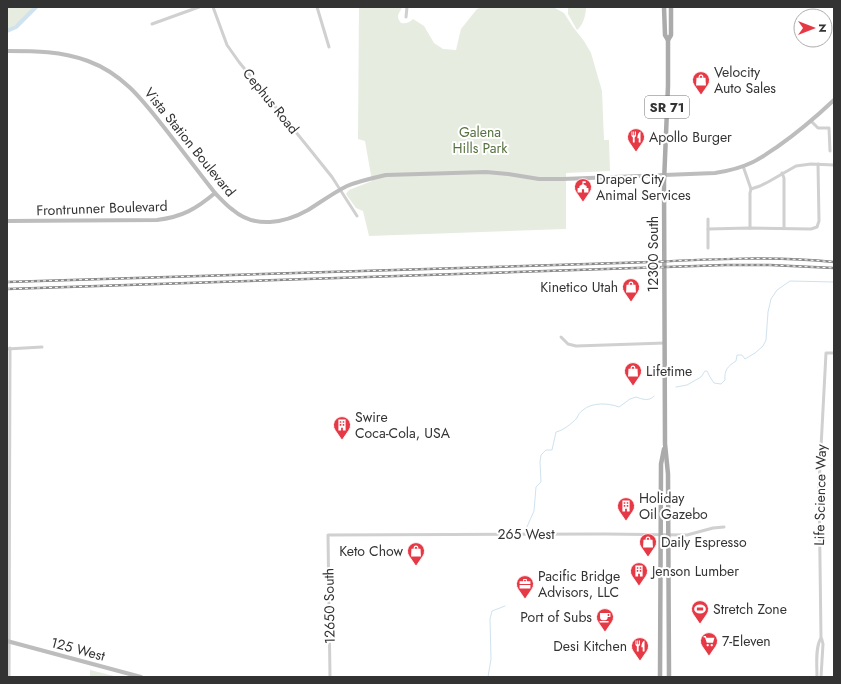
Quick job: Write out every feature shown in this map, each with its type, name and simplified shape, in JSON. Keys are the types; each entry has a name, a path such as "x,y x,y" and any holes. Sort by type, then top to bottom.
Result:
{"main road":[{"name":"12300 South","path":"664,7 665,35 668,40"},
{"name":"12300 South","path":"669,677 668,474 665,444 664,174 668,40 671,35 671,7"},
{"name":"12300 South","path":"660,677 661,464 665,444"}],"street":[{"path":"152,24 199,7"},
{"name":"Cephus Road","path":"213,7 227,45 332,177 357,216"},
{"path":"317,7 329,47"},
{"path":"406,17 407,7"},
{"name":"Vista Station Boulevard","path":"7,51 43,51 61,53 88,60 108,70 124,82 141,98 215,193 233,211 256,222 274,222 284,220 306,211 347,186 386,175 486,172 539,179 576,179 664,174 715,173 730,171 761,158 811,121 834,100"},
{"path":"811,121 818,128 829,128 830,151"},
{"path":"751,189 764,184 796,166 806,164 834,165"},
{"path":"708,229 817,227 819,224 818,164"},
{"path":"743,166 751,189 750,228"},
{"path":"782,173 784,178 784,228"},
{"name":"Frontrunner Boulevard","path":"7,221 161,220 182,215 215,193"},
{"path":"708,218 708,248"},
{"path":"561,337 568,344 576,346 665,343"},
{"path":"9,677 8,348 42,347"},
{"name":"Life Science Way","path":"821,677 822,640 819,485 826,353 834,353"},
{"name":"265 West","path":"328,535 687,535 713,528 724,527"},
{"name":"12650 South","path":"328,535 330,677"},
{"name":"Life Science Way","path":"817,677 818,648 821,638"},
{"name":"125 West","path":"8,641 141,677"}],"green space":[{"path":"7,7 39,7 10,29 7,29"},
{"name":"Galena Hills Park","path":"359,7 402,7 398,17 401,23 407,23 413,19 424,26 434,43 443,49 456,50 461,29 477,9 483,7 553,7 564,13 591,53 602,91 604,140 609,140 610,171 566,173 566,229 369,236 363,211 356,208 346,194 349,190 372,181 365,141 358,139"},
{"path":"568,7 586,7 584,20 577,30 568,14"},
{"path":"90,670 118,677 90,677"}],"waterway":[{"path":"7,31 16,27 36,7"},
{"path":"676,387 687,385 701,377 705,371 707,371 714,383 721,384 725,380 727,369 736,361 737,355 742,355 745,359 763,346 766,340 768,312 771,299 777,290 790,281 834,282"},
{"path":"526,529 534,511 536,487 541,482 541,455 546,450 552,450 556,432 562,430 577,418 579,414 587,407 596,404 606,404 619,407 630,399 636,397 650,399 654,396"},
{"path":"488,677 491,659 490,619 492,611 505,606"}],"railway":[{"path":"7,282 720,259 788,259 834,262"},
{"path":"7,289 726,265 770,265 834,268"}],"place":[{"name":"Velocity Auto Sales","path":"701,95"},
{"name":"Apollo Burger","path":"636,152"},
{"name":"Draper City Animal Services","path":"583,202"},
{"name":"Kinetico Utah","path":"631,302"},
{"name":"Lifetime","path":"633,386"},
{"name":"Swire Coca-Cola, USA","path":"342,440"},
{"name":"Holiday Oil Gazebo","path":"626,521"},
{"name":"Daily Espresso","path":"648,557"},
{"name":"Keto Chow","path":"416,566"},
{"name":"Jenson Lumber","path":"639,586"},
{"name":"Pacific Bridge Advisors, LLC","path":"525,599"},
{"name":"Stretch Zone","path":"700,624"},
{"name":"Port of Subs","path":"605,632"},
{"name":"7-Eleven","path":"709,656"},
{"name":"Desi Kitchen","path":"640,661"}]}
